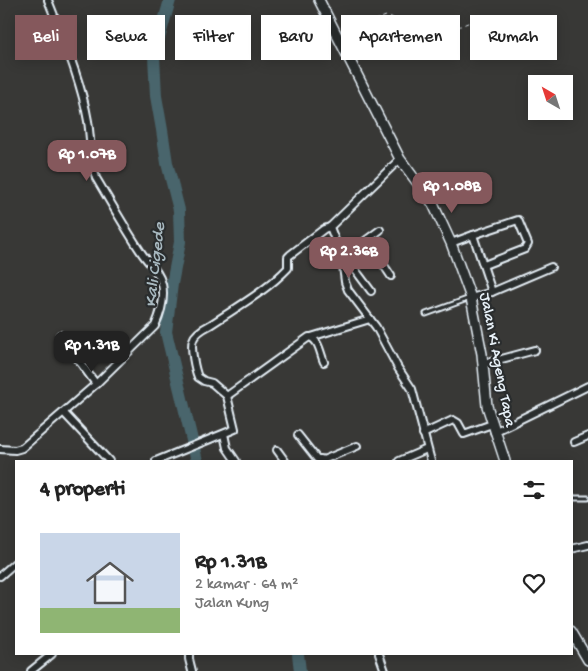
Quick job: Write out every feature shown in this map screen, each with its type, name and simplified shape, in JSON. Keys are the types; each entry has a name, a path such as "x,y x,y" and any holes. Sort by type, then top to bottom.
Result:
{"street":[{"path":"0,449 15,450 22,448 96,384 155,326 158,321 163,294 157,271 142,253 96,178 92,165 88,121 78,85 48,0"},
{"name":"Jalan Ki Ageng Tapa","path":"319,0 400,159 433,204 451,243 470,298 483,364 487,406 505,460"},
{"path":"158,460 236,428 227,396 212,382 204,381 198,377 192,345 193,338 250,300 275,280 288,268 288,257 290,255 324,229 330,227 400,159"},
{"path":"451,243 518,220 528,244 525,248 484,265"},
{"path":"330,227 343,257 371,291"},
{"path":"343,257 380,230"},
{"path":"474,235 492,292"},
{"path":"367,240 391,276"},
{"path":"343,257 345,282 348,290 384,339 398,368 412,389 432,460"},
{"path":"470,298 492,292 552,267"},
{"path":"227,396 277,359 311,337 370,319"},
{"path":"60,335 96,384"},
{"path":"311,337 316,341 324,362"},
{"path":"483,364 535,350"},
{"path":"423,434 453,420 458,423 464,434 493,428 588,386"},
{"path":"64,413 108,460"},
{"path":"224,434 227,448 235,460"},
{"path":"298,436 320,460 356,446"},
{"path":"574,442 588,436"},
{"path":"401,460 427,449"},
{"path":"277,450 284,460"},
{"path":"573,549 588,545"},
{"path":"0,576 15,563"},
{"path":"573,634 588,660"},
{"path":"31,671 51,655"},
{"path":"190,655 192,671"},
{"path":"378,655 385,671"}],"lane":[{"path":"426,314 470,298"},
{"path":"573,498 588,498"}],"path":[{"path":"337,35 390,16 398,22 405,43 407,45 415,45 470,22"}],"waterway":[{"name":"Kali Cigede","path":"170,0 154,56 156,96 167,163 179,210 180,242 166,332 197,460"},
{"name":"Kali Cigede","path":"298,655 300,671"}]}
